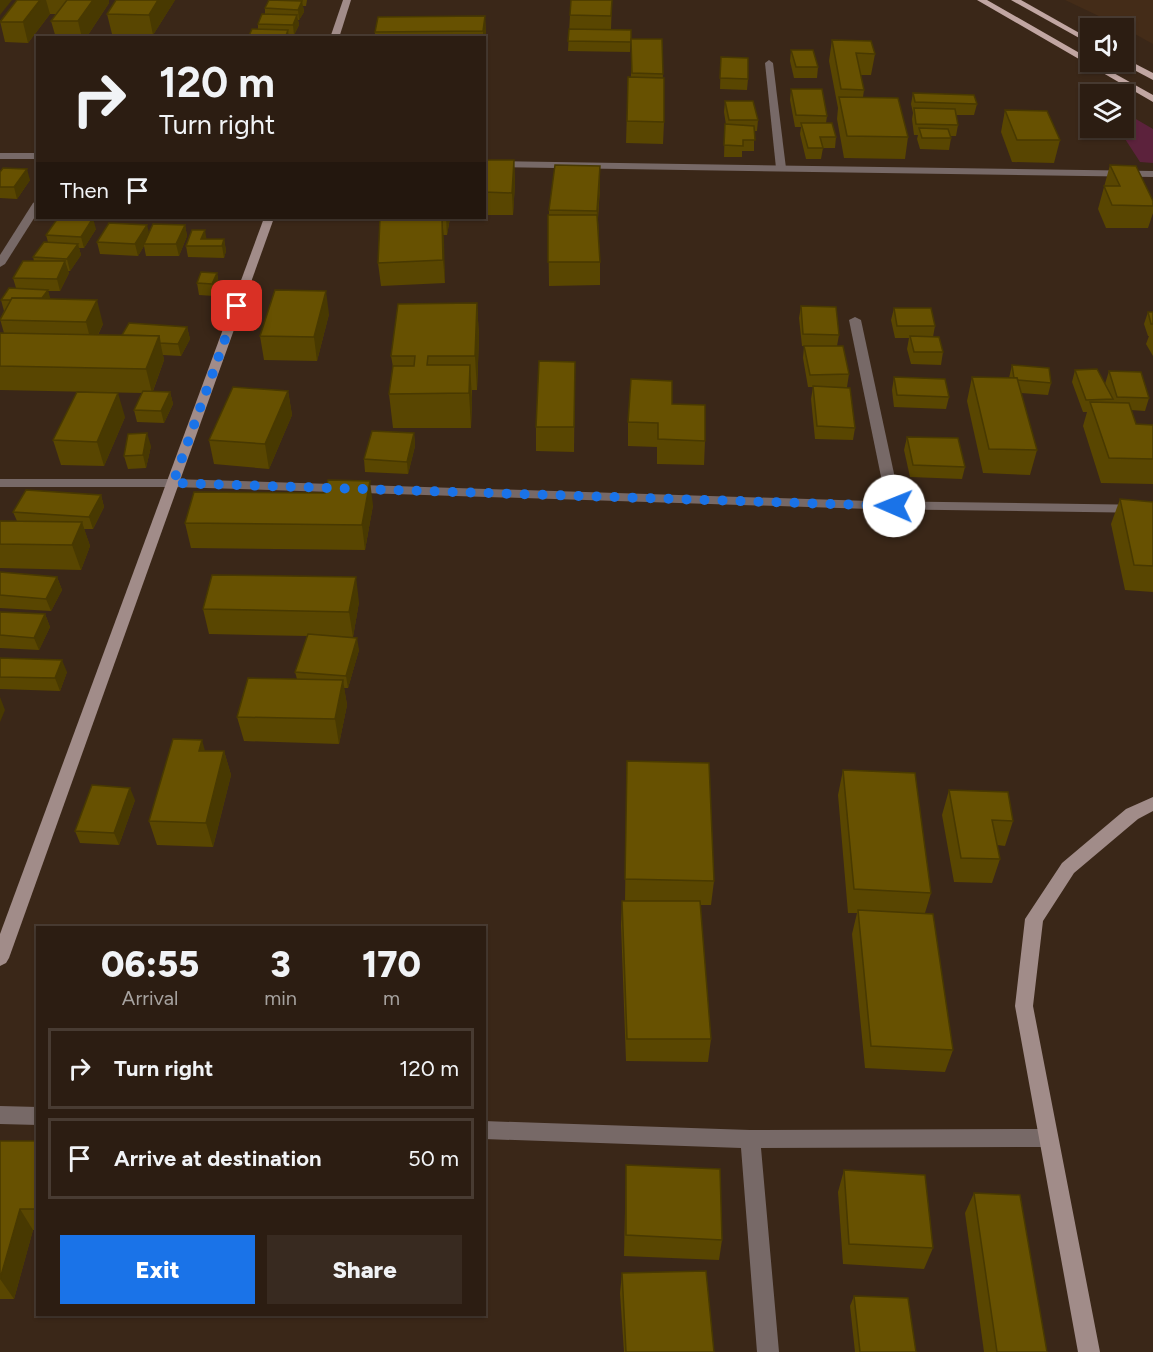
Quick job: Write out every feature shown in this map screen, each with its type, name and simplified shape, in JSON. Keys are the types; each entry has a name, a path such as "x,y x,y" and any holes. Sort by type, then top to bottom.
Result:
{"main road":[{"path":"981,0 1153,99"},
{"path":"1015,0 1080,36"},
{"path":"1134,67 1153,77"}],"street":[{"path":"335,36 347,0"},
{"path":"769,63 781,168"},
{"path":"0,156 36,156"},
{"path":"486,164 1153,174"},
{"path":"0,264 36,206"},
{"path":"0,958 270,219"},
{"path":"855,320 894,506"},
{"path":"0,483 173,483 894,506 1153,509"},
{"path":"1089,1352 1024,1006 1034,919 1068,868 1132,814 1153,802"},
{"path":"0,1114 36,1116"},
{"path":"486,1130 750,1139 1048,1138"},
{"path":"750,1139 768,1352"}],"shaded area":[{"path":"1065,0 1153,0 1153,44 1134,34 1134,18 1103,18"},
{"path":"1134,118 1153,129 1153,163 1140,162 1124,138 1134,138"}],"building":[{"path":"17,0 40,0 23,22 0,22"},
{"path":"67,0 93,0 78,21 51,21"},
{"path":"116,0 158,0 149,15 107,14"},
{"path":"269,0 302,1 298,10 265,8"},
{"path":"571,0 612,0 611,16 570,15"},
{"path":"262,14 297,15 293,25 258,24"},
{"path":"485,16 483,31 375,32 378,17"},
{"path":"252,29 288,30 286,36 249,36"},
{"path":"569,29 631,30 631,42 568,41"},
{"path":"631,39 662,39 663,74 632,73"},
{"path":"832,40 871,41 875,54 856,53 864,90 841,89"},
{"path":"791,50 813,50 818,67 796,67"},
{"path":"721,57 748,58 748,79 720,78"},
{"path":"628,77 664,78 664,122 627,121"},
{"path":"791,89 822,89 827,116 796,115"},
{"path":"913,93 974,95 977,104 915,102"},
{"path":"839,97 898,98 908,137 847,136"},
{"path":"725,101 753,101 758,120 729,120"},
{"path":"914,108 955,109 958,125 916,124"},
{"path":"1005,110 1047,111 1060,140 1017,140"},
{"path":"801,123 832,123 836,137 820,137 823,148 808,148"},
{"path":"725,124 754,126 755,140 743,140 743,146 724,145"},
{"path":"919,128 948,129 951,138 922,138"},
{"path":"486,160 514,160 512,193 486,192"},
{"path":"555,165 600,166 597,211 549,210"},
{"path":"1110,165 1136,166 1153,201 1153,206 1112,205 1104,186 1120,186"},
{"path":"3,168 27,169 14,187 0,187 0,172"},
{"path":"548,215 597,215 600,262 548,262"},
{"path":"57,219 92,219 81,237 46,235"},
{"path":"380,219 442,219 443,260 378,263"},
{"path":"109,223 147,225 135,244 97,242"},
{"path":"153,224 185,225 176,244 144,244"},
{"path":"192,230 205,230 201,239 224,239 222,246 186,246"},
{"path":"44,242 78,244 67,259 33,257"},
{"path":"23,261 65,261 57,279 13,278"},
{"path":"201,272 217,273 212,284 197,283"},
{"path":"9,288 48,290 42,298 1,300"},
{"path":"275,290 326,291 314,337 260,336"},
{"path":"12,298 97,300 86,322 0,320"},
{"path":"477,303 475,356 428,356 427,365 470,365 469,393 389,394 393,366 414,366 415,356 391,356 398,304"},
{"path":"801,306 836,307 839,335 803,334"},
{"path":"894,308 931,308 935,326 897,326"},
{"path":"1148,312 1153,312 1153,324 1151,324"},
{"path":"129,323 187,327 178,344 160,343 159,336 122,335"},
{"path":"0,333 159,336 146,369 0,366"},
{"path":"910,336 939,337 943,352 914,352"},
{"path":"804,346 843,346 849,374 810,375"},
{"path":"539,361 575,362 574,427 536,427"},
{"path":"1012,365 1049,368 1051,383 1018,380 1014,378"},
{"path":"1097,369 1113,399 1086,400 1075,370"},
{"path":"1109,371 1141,372 1149,398 1117,397"},
{"path":"894,377 945,379 949,397 897,395"},
{"path":"972,377 1017,378 1037,450 989,449"},
{"path":"631,379 672,381 672,404 705,405 705,441 658,439 658,423 628,422"},
{"path":"813,386 850,388 855,428 817,426"},
{"path":"233,387 288,391 265,444 209,440"},
{"path":"143,391 170,392 161,411 134,410"},
{"path":"77,392 118,393 97,442 53,440"},
{"path":"1090,402 1129,403 1136,424 1153,425 1153,459 1109,458"},
{"path":"372,431 414,433 407,462 364,459"},
{"path":"147,433 143,455 124,456 128,434"},
{"path":"907,437 958,438 965,467 913,465"},
{"path":"328,480 370,481 362,525 185,523 194,492 325,493"},
{"path":"26,490 101,495 89,517 13,512"},
{"path":"1120,499 1153,502 1153,566 1134,565"},
{"path":"0,521 82,522 72,545 0,544"},
{"path":"0,572 57,577 46,599 0,595"},
{"path":"212,575 356,577 349,612 203,609"},
{"path":"0,612 45,614 34,638 0,635"},
{"path":"308,634 357,638 346,676 295,672"},
{"path":"0,658 62,660 55,678 0,677"},
{"path":"248,678 343,680 335,719 237,717"},
{"path":"173,739 202,740 199,751 224,751 206,823 149,821"},
{"path":"627,761 709,763 714,881 625,879"},
{"path":"843,770 915,773 931,893 854,889"},
{"path":"92,785 130,788 114,833 75,831"},
{"path":"949,790 1008,792 1013,821 992,820 1000,859 961,858"},
{"path":"622,901 700,901 711,1039 627,1039"},
{"path":"858,910 933,914 953,1050 871,1046"},
{"path":"0,1141 36,1141 36,1209 20,1209 0,1279"},
{"path":"626,1165 720,1169 722,1240 626,1235"},
{"path":"844,1170 925,1175 933,1248 849,1244"},
{"path":"974,1193 1020,1195 1047,1352 997,1352"},
{"path":"706,1271 714,1352 626,1352 622,1273"},
{"path":"854,1296 908,1298 916,1352 860,1352"}],"route":[{"path":"237,306 173,483 894,506"}]}
